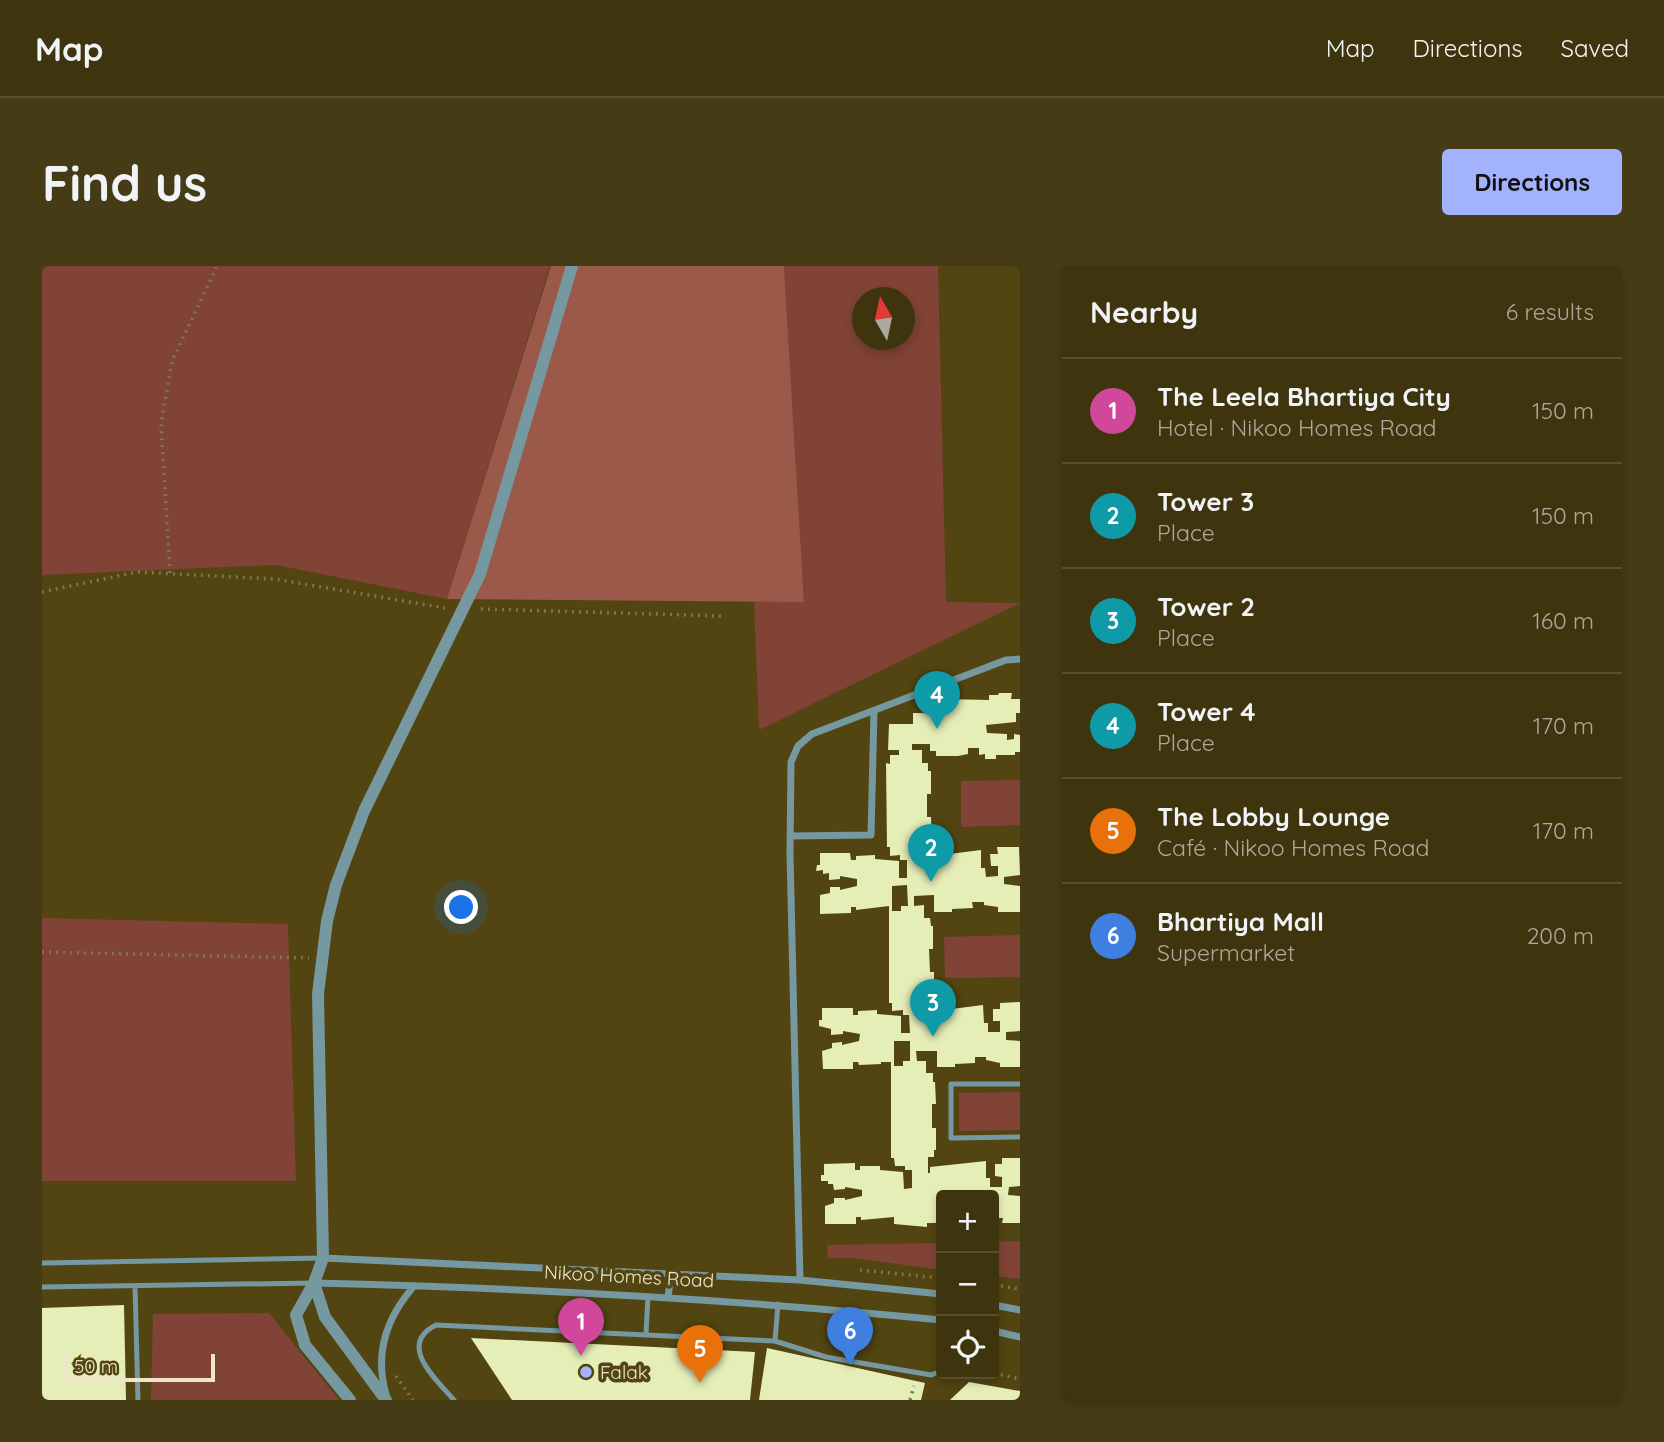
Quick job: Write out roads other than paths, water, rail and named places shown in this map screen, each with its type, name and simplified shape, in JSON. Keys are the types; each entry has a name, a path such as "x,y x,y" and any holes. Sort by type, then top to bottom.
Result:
{"street":[{"path":"350,1400 305,1345 296,1315 314,1283 323,1258 317,994 327,921 349,848 364,811 480,575 572,266"},
{"path":"800,1280 790,836 791,762 798,746 812,734 1006,660 1020,660"},
{"path":"790,836 871,835 874,712"},
{"name":"Nikoo Homes Road","path":"323,1258 800,1280 936,1294"},
{"path":"668,1297 671,1274"},
{"path":"314,1283 326,1317 387,1400"},
{"name":"Nikoo Homes Road","path":"314,1283 668,1297 778,1304 936,1320"},
{"path":"387,1400 382,1376 383,1345 393,1314 414,1286"},
{"path":"999,1306 1020,1310"},
{"path":"999,1332 1020,1336"}],"lane":[{"path":"1020,1083 951,1084 951,1138 1020,1137"},
{"path":"42,1263 323,1258"},
{"path":"42,1287 314,1283"},
{"path":"135,1286 138,1400"},
{"path":"646,1334 648,1296"},
{"path":"775,1341 778,1304"},
{"path":"454,1400 426,1367 419,1354 418,1347 423,1334 436,1325 775,1341 826,1357 931,1375 936,1373"}],"place":[{"name":"Tower 4","path":"937,729"},
{"name":"Tower 3","path":"931,882"},
{"name":"Tower 2","path":"933,1037"},
{"name":"The Leela Bhartiya City","path":"581,1356"},
{"name":"Bhartiya Mall","path":"850,1365"},
{"name":"Falak","path":"586,1372"},
{"name":"The Lobby Lounge","path":"700,1383"}]}
